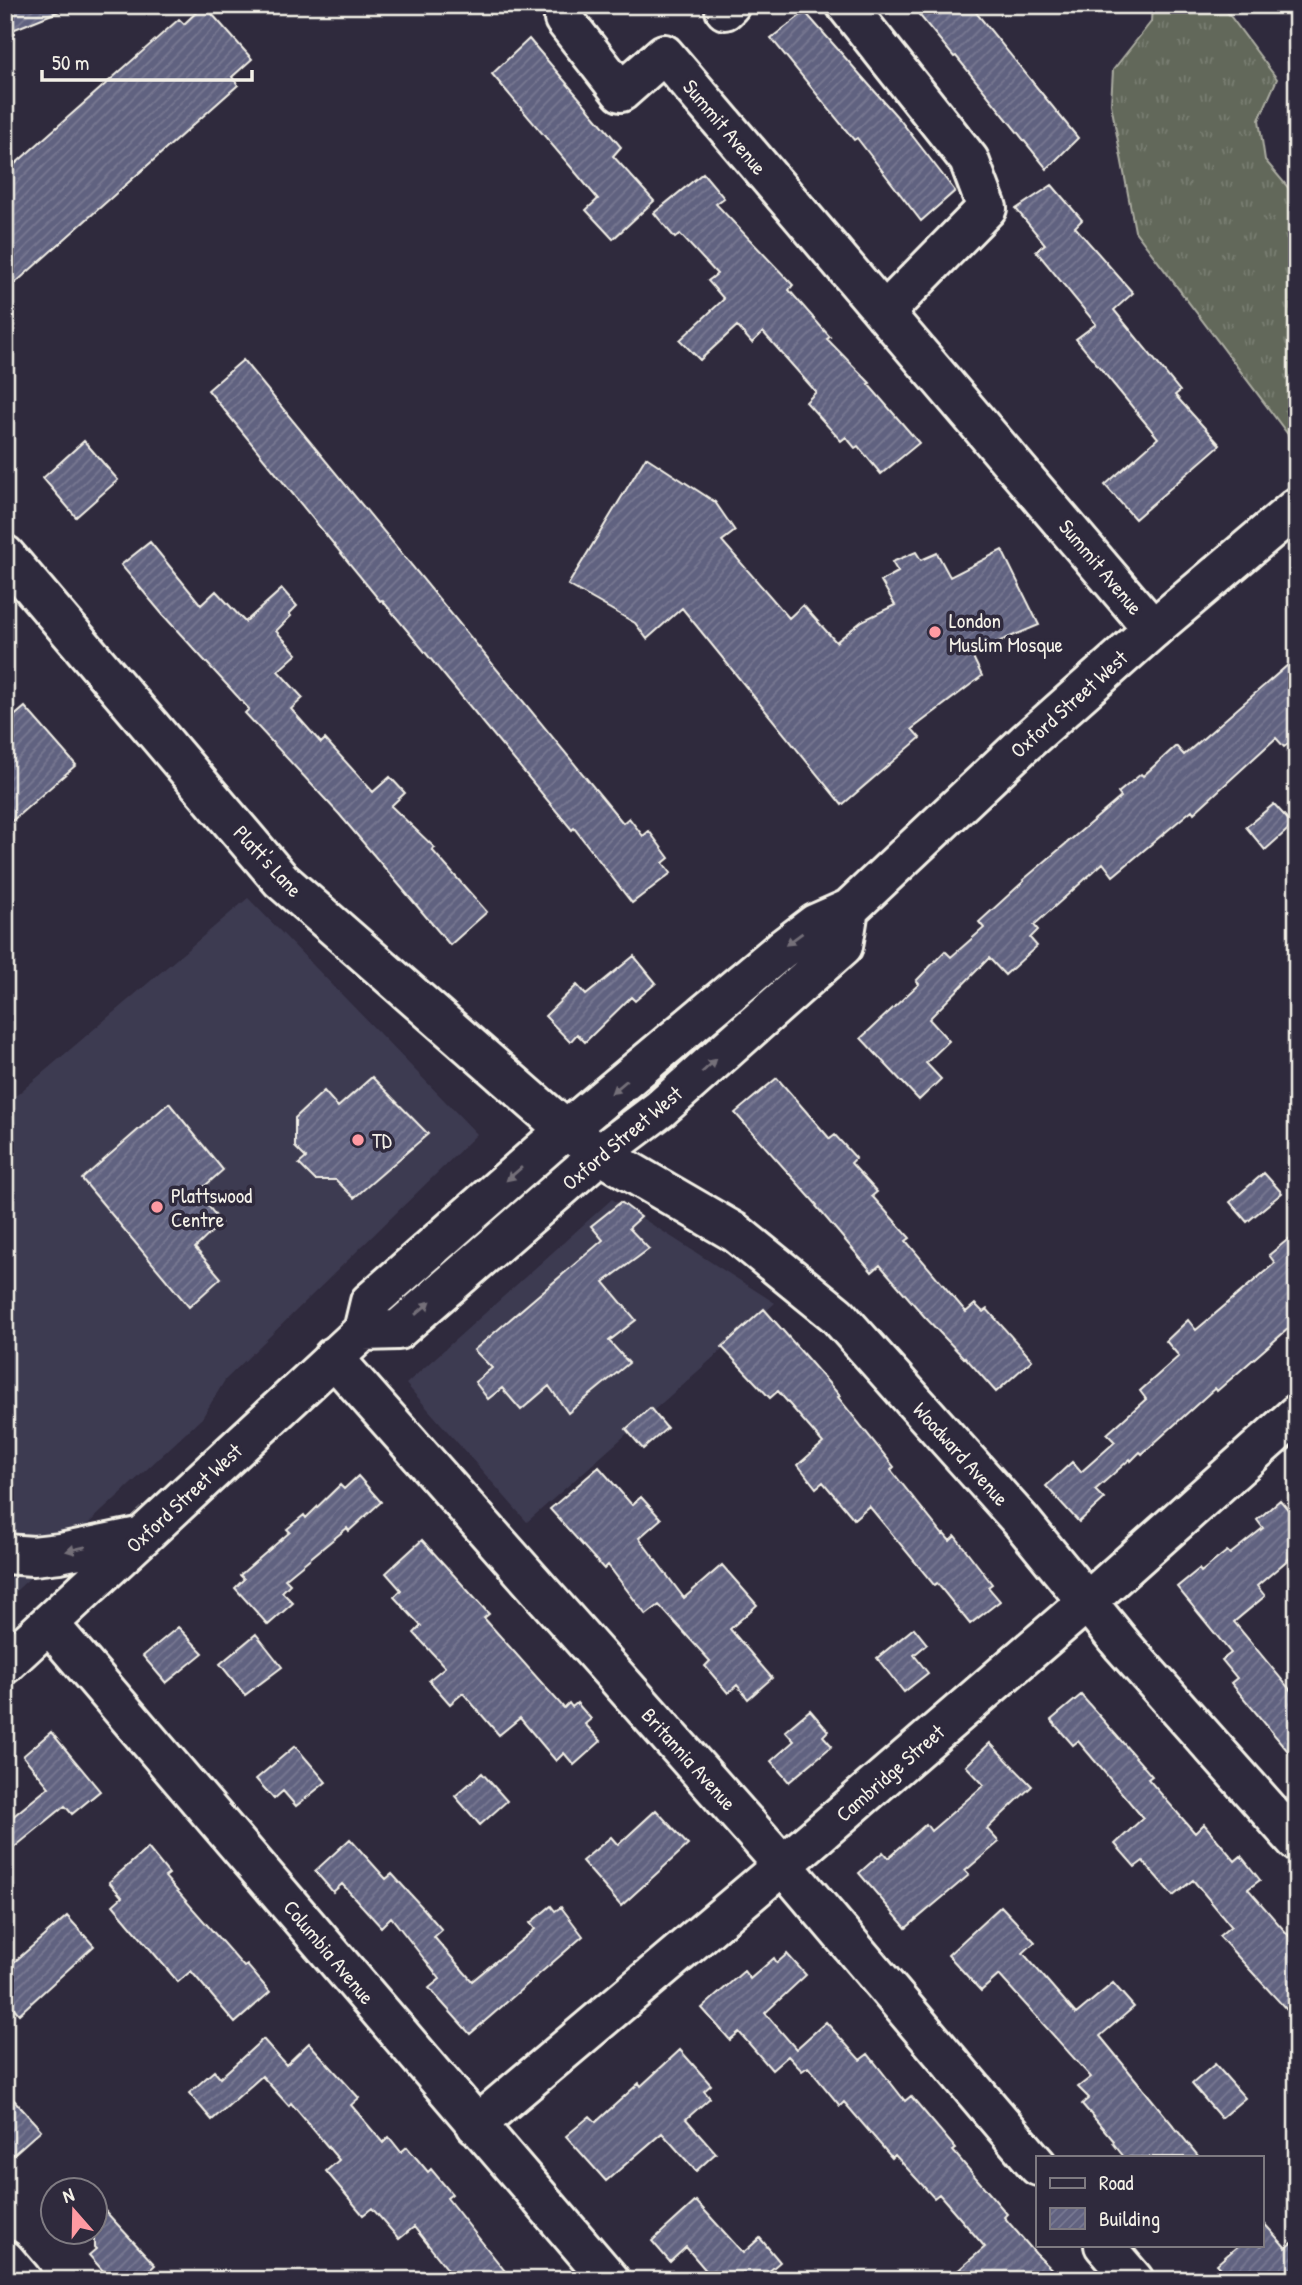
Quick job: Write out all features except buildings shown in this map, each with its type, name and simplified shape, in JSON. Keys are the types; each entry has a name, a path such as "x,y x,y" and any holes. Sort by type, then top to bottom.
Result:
{"street":[{"path":"846,5 969,160 987,208 884,313"},
{"name":"Summit Avenue","path":"564,19 621,92 664,54 1153,629"},
{"name":"Oxford Street West","path":"5,1664 363,1331 370,1302 566,1130 782,949 815,924 849,909 1026,742 1153,629 1297,507"},
{"name":"Platt's Lane","path":"5,555 281,880 566,1130"},
{"name":"Oxford Street West","path":"363,1331 398,1330 600,1154 660,1109 843,946 849,909"},
{"name":"Woodward Avenue","path":"566,1130 600,1154 736,1233 837,1315 1021,1521 1123,1646 1297,1842"},
{"name":"Britannia Avenue","path":"333,1357 783,1865 1036,2164"},
{"name":"Cambridge Street","path":"476,2125 783,1865 1088,1601 1297,1413"},
{"path":"5,1554 33,1556 60,1553 143,1536"},
{"name":"Columbia Avenue","path":"49,1623 610,2280"},
{"path":"1105,2246 1134,2280"},
{"path":"5,2260 22,2280"}],"shaded area":[{"path":"248,898 477,1134 225,1380 202,1418 5,1601 5,1105"},
{"path":"612,1199 775,1303 527,1522 406,1384"}],"green space":[{"path":"1152,5 1222,5 1277,79 1259,120 1265,160 1297,198 1297,438 1293,441 1135,231 1111,104 1113,70 1151,22"}],"place":[{"name":"London Muslim Mosque","path":"935,632"},
{"name":"TD","path":"358,1140"},
{"name":"Plattswood Centre","path":"157,1207"}]}
